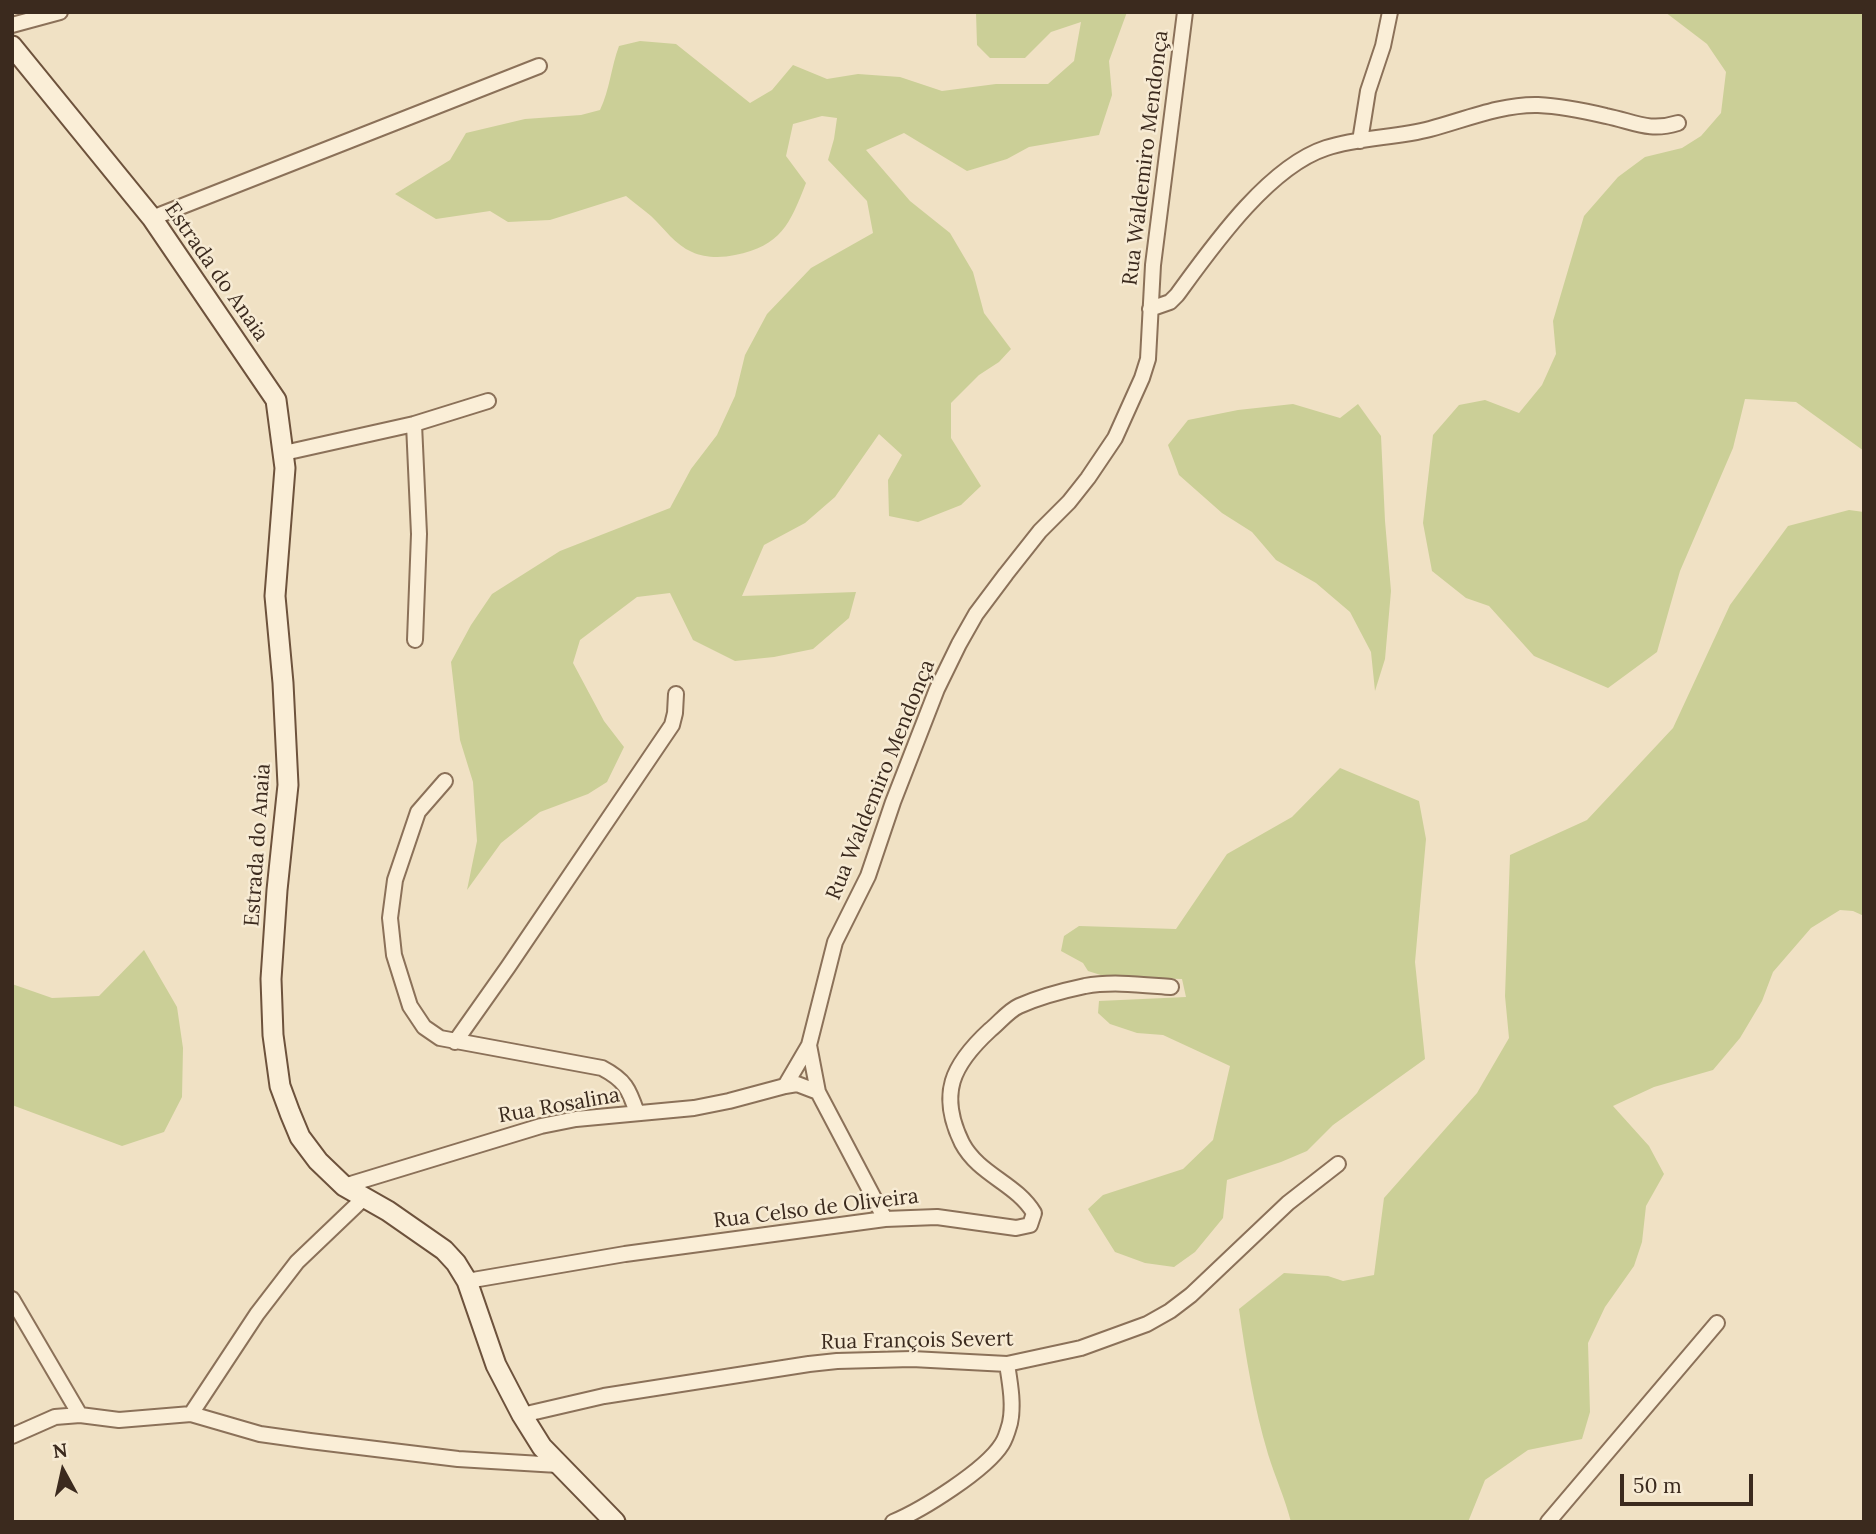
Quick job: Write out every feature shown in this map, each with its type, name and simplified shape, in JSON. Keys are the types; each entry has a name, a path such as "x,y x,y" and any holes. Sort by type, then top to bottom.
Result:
{"street":[{"path":"12,26 60,12"},
{"name":"Rua Waldemiro Mendonça","path":"885,1219 818,1092 809,1045 835,942 868,876 893,802 937,689 976,614 1040,531 1088,478 1115,438 1142,378 1148,359 1160,203 1185,12"},
{"path":"1360,141 1368,91 1383,46 1390,12"},
{"name":"Estrada do Anaia","path":"12,46 152,218 276,400 284,453 275,596 288,785 271,979 273,1035 280,1086 300,1137 318,1161 344,1186 388,1211 444,1250 456,1263 467,1281 496,1365 522,1415 542,1447 615,1522"},
{"path":"152,218 539,66"},
{"name":"Rua Waldemiro Mendonça","path":"1150,309 1170,302 1177,295 1234,222 1274,178 1304,157 1343,143 1405,135 1537,105 1608,116 1642,127 1661,128 1678,123"},
{"path":"284,453 414,424 488,401"},
{"path":"414,424 419,534 415,640"},
{"path":"455,1042 672,724 676,694"},
{"path":"445,781 418,812 395,880 390,918 394,955 410,1006 424,1027 440,1038 602,1068 617,1076 629,1089 638,1113"},
{"name":"Rua Celso de Oliveira","path":"467,1281 625,1254 885,1219 937,1217 1016,1228 1030,1225 1034,1213 1029,1205 1019,1194 975,1163 962,1143 949,1102 950,1084 960,1064 986,1034 1017,1007 1087,985 1171,987"},
{"path":"785,1086 809,1045"},
{"name":"Rua Rosalina","path":"344,1186 498,1137 576,1119 694,1108 797,1084 818,1092"},
{"name":"Rua François Severt","path":"522,1415 604,1396 837,1361 912,1359 1007,1364 1081,1348 1147,1324 1170,1311 1191,1295 1288,1203 1338,1164"},
{"path":"191,1414 257,1314 297,1262 364,1198"},
{"path":"12,1299 80,1415"},
{"path":"1548,1522 1717,1323"},
{"path":"893,1522 967,1477 1003,1443 1010,1421 1012,1399 1007,1364"},
{"path":"12,1436 44,1421 80,1415 119,1420 191,1414 260,1434 310,1441 458,1459 558,1465"}],"green space":[{"path":"976,12 1127,12 1109,61 1112,95 1099,135 1029,147 1007,159 967,171 904,133 866,150 910,201 950,233 973,272 984,313 1011,349 951,403 951,438 981,486 961,505 918,522 889,516 888,480 902,455 879,434 835,497 805,523 764,545 742,596 856,592 849,618 813,649 735,661 693,640 670,593 637,597 580,640 573,663 604,721 624,747 607,782 588,794 540,812 501,843 467,890 477,841 473,782 460,740 451,662 471,625 492,594 560,551 670,508 691,469 717,435 735,396 745,355 767,314 811,268 873,233 867,201 828,160 837,118 822,116 793,124 786,156 806,183 789,221 782,231 763,246 730,256 707,256 686,249 626,196 550,220 508,222 490,211 436,219 395,194 450,160 466,133 525,119 581,115 600,110 619,46 640,41 676,44 750,103 772,90 793,65 827,79 858,74 900,77 942,91 996,84 1048,84 1074,61 1081,22 1051,32 1025,58 990,58 977,45"},
{"path":"1665,12 1864,12 1864,451 1796,402 1745,399 1733,448 1680,571 1657,652 1608,688 1534,656 1489,606 1466,598 1432,571 1423,523 1433,435 1459,405 1485,400 1519,413 1542,385 1556,354 1553,321 1584,216 1618,177 1645,157 1682,148 1701,136 1721,113 1726,72 1707,44"},
{"path":"1293,404 1340,418 1358,404 1381,436 1391,591 1385,659 1375,691 1371,652 1350,612 1316,583 1276,560 1252,532 1222,513 1179,475 1168,445 1188,420 1238,410"},
{"path":"1849,510 1864,512 1864,916 1853,911 1840,910 1811,928 1773,972 1762,1001 1740,1038 1713,1070 1654,1087 1613,1106 1649,1146 1664,1174 1646,1206 1642,1242 1634,1266 1605,1307 1588,1343 1590,1412 1582,1439 1528,1450 1485,1480 1468,1522 1291,1522 1259,1418 1239,1309 1284,1273 1328,1276 1343,1281 1374,1275 1384,1198 1477,1093 1509,1038 1505,996 1510,855 1587,820 1673,728 1730,605 1788,526"},
{"path":"1340,768 1419,801 1426,839 1415,962 1425,1059 1333,1125 1307,1151 1227,1180 1223,1218 1195,1252 1174,1267 1145,1263 1115,1252 1088,1209 1103,1195 1183,1169 1213,1140 1230,1066 1163,1035 1137,1033 1110,1024 1098,1013 1099,1001 1186,997 1182,979 1107,977 1088,971 1083,963 1061,951 1064,936 1079,926 1176,929 1227,854 1292,817"},
{"path":"144,950 177,1007 183,1048 182,1097 164,1132 122,1146 12,1105 12,984 52,998 99,996"}]}
